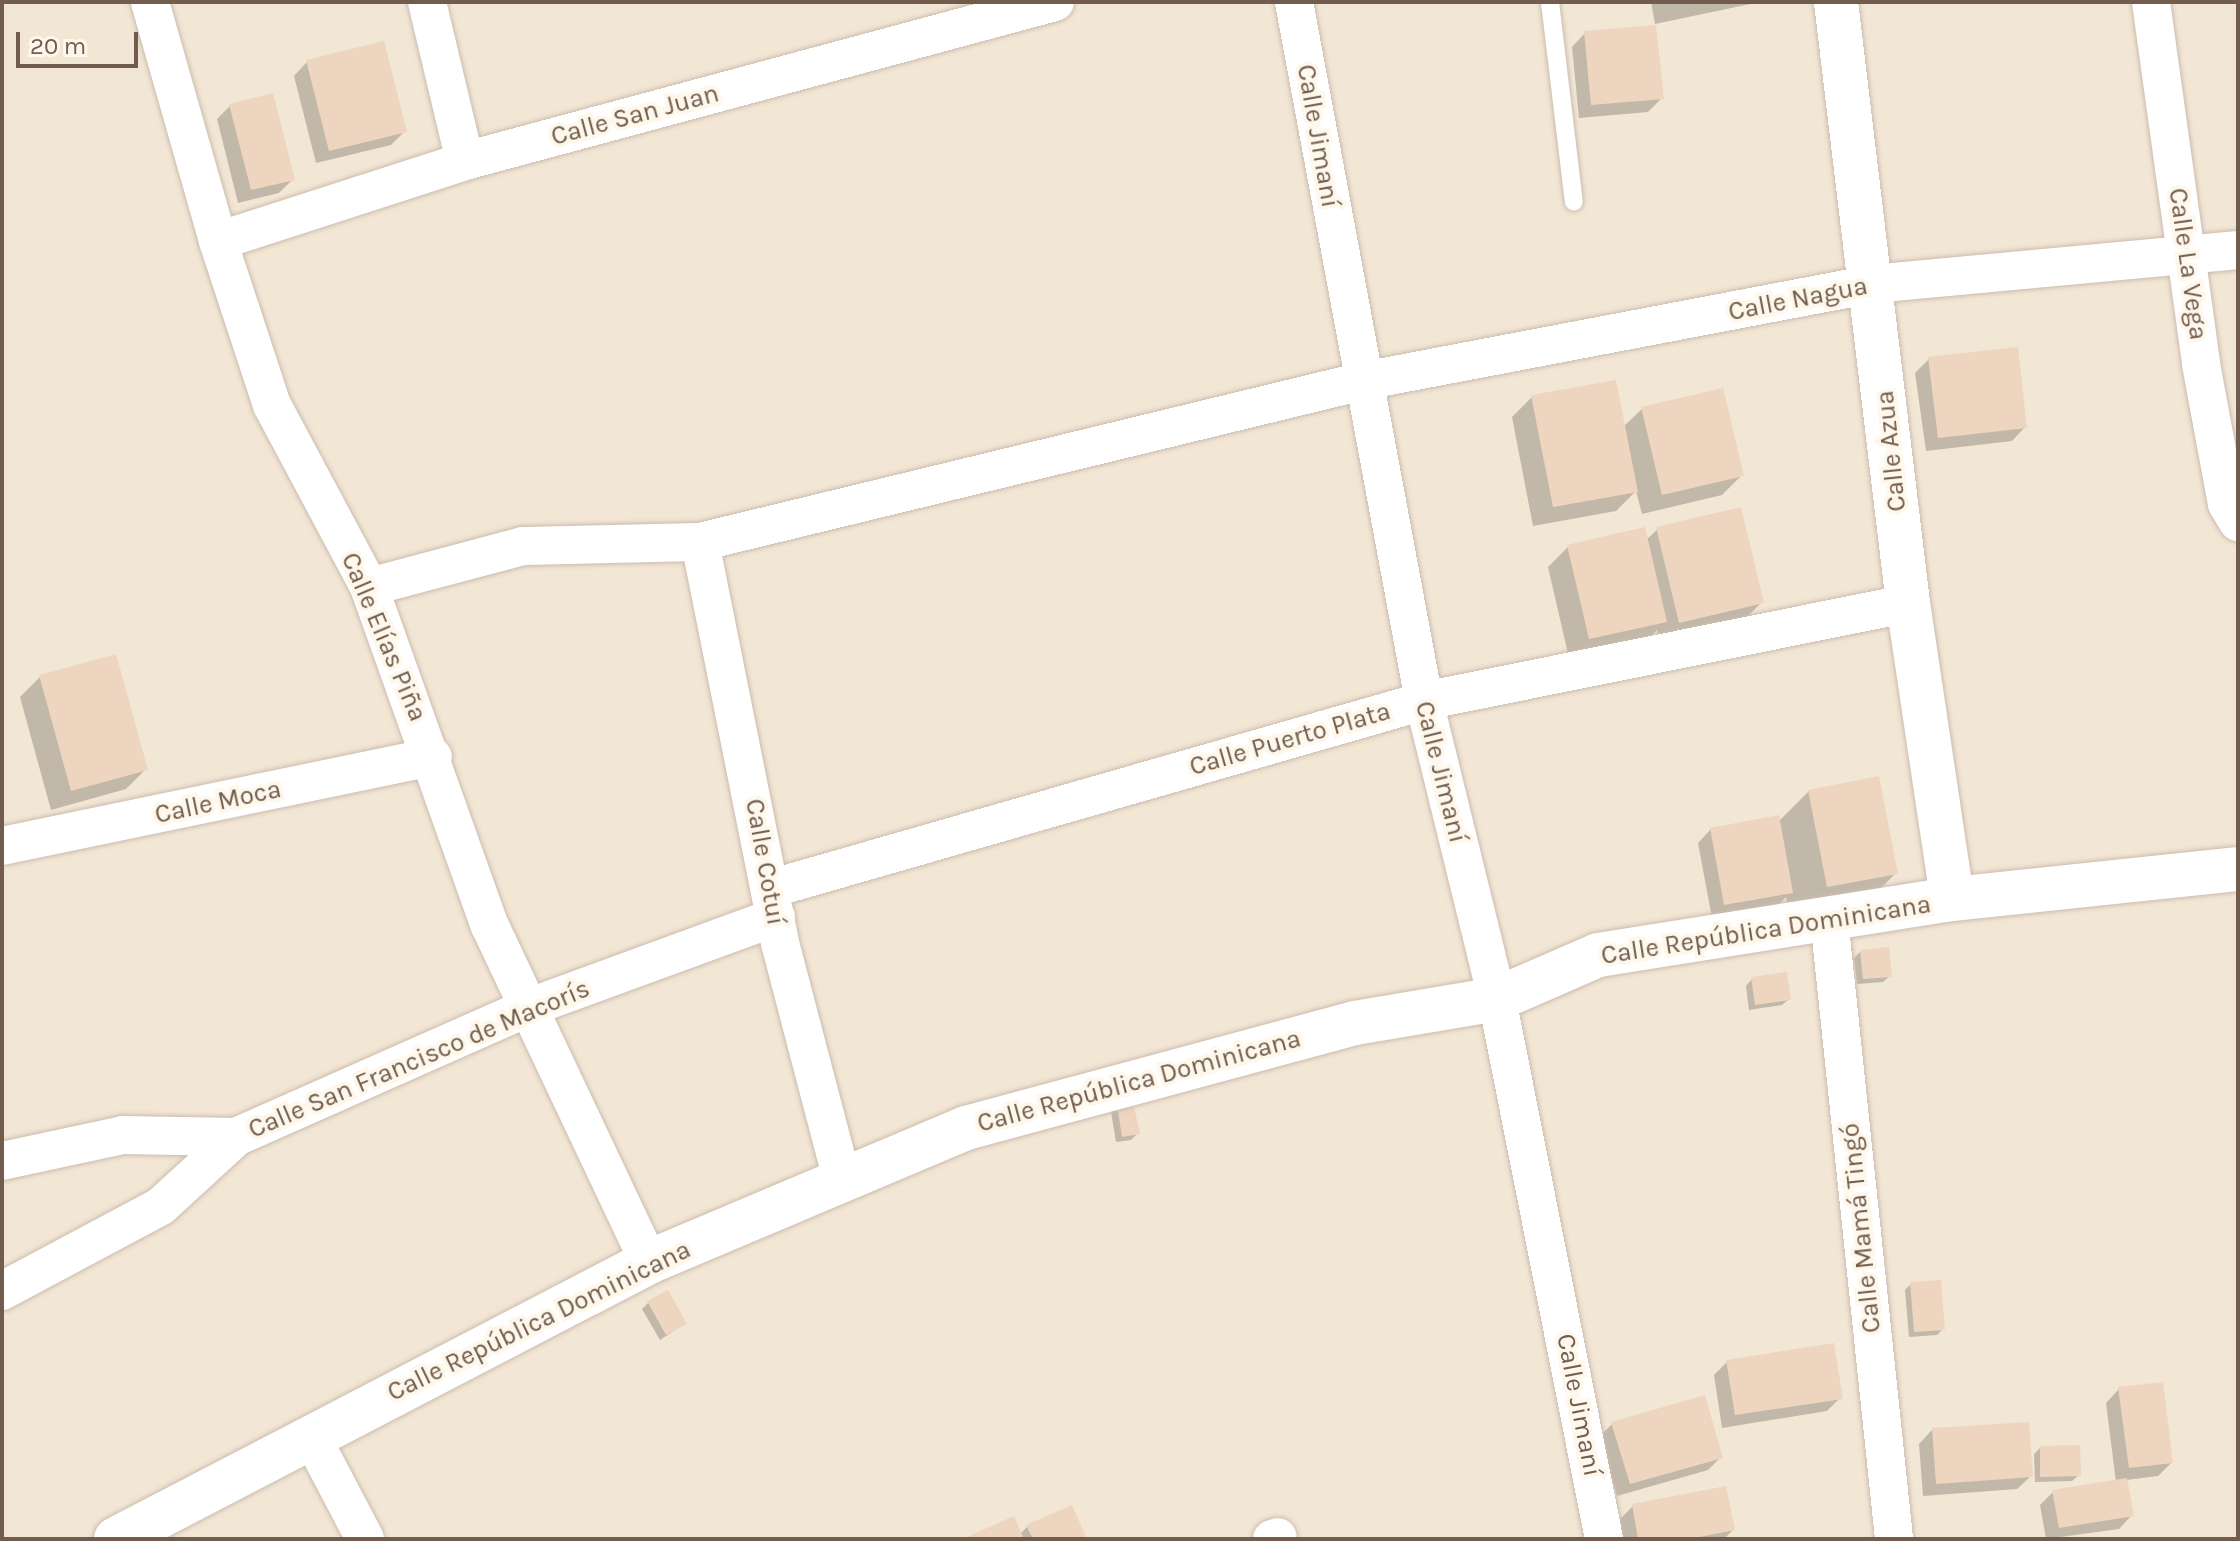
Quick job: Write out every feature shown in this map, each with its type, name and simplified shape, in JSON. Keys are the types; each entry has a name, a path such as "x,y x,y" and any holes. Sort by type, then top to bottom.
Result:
{"street":[{"name":"Calle Elías Piña","path":"150,2 218,241 272,405 369,587 433,757 490,926 649,1262"},
{"path":"427,2 465,161"},
{"name":"Calle San Juan","path":"218,241 465,161 1055,2"},
{"name":"Calle Jimaní","path":"1294,2 1424,701 1497,999 1604,1539"},
{"name":"Calle Azua","path":"1836,2 1908,603 1952,899"},
{"name":"Calle La Vega","path":"2151,2 2227,504 2238,522"},
{"name":"Calle Nagua","path":"369,587 523,546 700,542 1363,381 1872,284 2238,250"},
{"name":"Calle Cotuí","path":"700,542 775,902 842,1179"},
{"name":"Calle Puerto Plata","path":"775,902 1424,701 1908,603"},
{"name":"Calle Moca","path":"2,846 433,757"},
{"name":"Calle República Dominicana","path":"116,1539 649,1262 966,1128 1099,1088 1355,1023 1497,999 1598,955 1952,899 2238,869"},
{"name":"Calle San Francisco de Macorís","path":"2,1291 161,1206 236,1137 775,902"},
{"name":"Calle Mamá Tingó","path":"1829,918 1894,1539"},
{"path":"2,1161 123,1135 236,1137"},
{"path":"311,1436 365,1539"}],"lane":[{"path":"1550,2 1574,202"}],"shaded area":[{"path":"2,2 2238,2 2238,1539 2,1539"}],"building":[{"path":"1656,25 1664,99 1591,105 1584,31"},
{"path":"384,41 407,132 329,151 306,60"},
{"path":"273,93 295,180 251,190 229,104"},
{"path":"2018,347 2027,428 1938,438 1928,357"},
{"path":"1616,380 1638,492 1553,507 1531,395"},
{"path":"1723,388 1744,476 1662,495 1641,407"},
{"path":"1741,507 1764,603 1679,623 1656,527"},
{"path":"1645,527 1667,622 1589,639 1567,545"},
{"path":"116,654 148,770 71,791 39,675"},
{"path":"1879,776 1898,874 1827,887 1808,790"},
{"path":"1779,815 1793,893 1724,905 1710,828"},
{"path":"1889,947 1892,977 1863,979 1860,950"},
{"path":"1787,972 1791,1000 1755,1005 1751,977"},
{"path":"1133,1102 1140,1134 1122,1137 1117,1104"},
{"path":"1941,1280 1945,1330 1914,1332 1910,1282"},
{"path":"668,1290 687,1324 666,1335 647,1301"},
{"path":"1834,1343 1843,1399 1735,1415 1726,1360"},
{"path":"2163,1382 2173,1463 2129,1468 2118,1387"},
{"path":"1705,1395 1723,1458 1630,1484 1611,1422"},
{"path":"2029,1422 2033,1477 1936,1484 1932,1428"},
{"path":"2080,1445 2081,1476 2040,1477 2040,1446"},
{"path":"2127,1478 2134,1516 2059,1528 2052,1490"},
{"path":"1726,1486 1735,1530 1689,1539 1638,1539 1632,1504"},
{"path":"1072,1505 1087,1539 1033,1539 1026,1525"},
{"path":"1014,1516 1024,1539 962,1539"}]}
